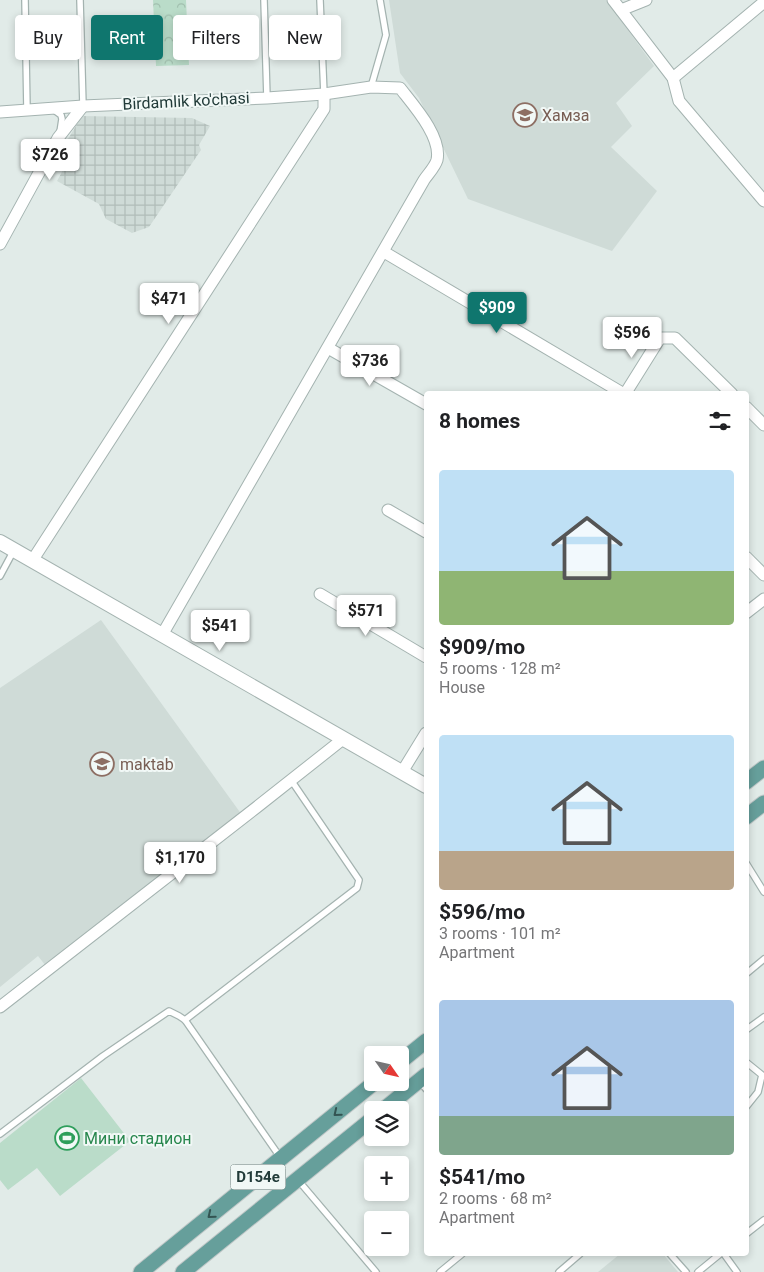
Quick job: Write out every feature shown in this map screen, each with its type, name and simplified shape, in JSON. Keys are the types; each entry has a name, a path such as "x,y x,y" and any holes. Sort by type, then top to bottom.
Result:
{"main road":[{"path":"749,780 764,768"},
{"path":"749,816 764,803"},
{"path":"409,1055 424,1043"},
{"path":"396,1101 424,1082"},
{"name":"D154e","path":"141,1272 364,1091"},
{"name":"D154e","path":"183,1272 364,1125"}],"street":[{"path":"613,0 672,78 679,101 764,201"},
{"path":"621,10 646,0"},
{"path":"672,78 764,2"},
{"name":"Birdamlik ko'chasi","path":"0,112 83,106 266,98 324,94 371,87 400,88 434,137 438,150 436,162 384,252"},
{"path":"32,561 324,109 324,94"},
{"path":"0,244 58,138 83,106"},
{"path":"162,635 384,252 619,391"},
{"path":"626,391 660,338 676,338 729,391"},
{"path":"328,348 424,403"},
{"path":"749,410 764,425"},
{"path":"388,510 424,531"},
{"path":"0,542 424,785"},
{"path":"749,560 764,575"},
{"path":"320,594 424,656"},
{"path":"749,611 764,599"},
{"path":"402,772 424,735"},
{"path":"0,1007 343,739"}],"lane":[{"path":"25,0 27,110"},
{"path":"80,0 83,106"},
{"path":"264,0 266,98"},
{"path":"320,0 324,94"},
{"path":"371,87 386,35 380,0"},
{"path":"47,108 61,115 58,138"},
{"path":"0,576 14,550"},
{"path":"185,1020 357,888 359,880 291,780"},
{"path":"749,868 764,892"},
{"path":"749,972 764,959"},
{"path":"0,1134 103,1056 169,1010 185,1020 281,1158"},
{"path":"749,1028 764,1017"},
{"path":"749,1064 763,1076 758,1092 749,1103"},
{"path":"298,1179 376,1272"},
{"path":"749,1232 764,1220"},
{"path":"440,1272 460,1256"},
{"path":"558,1272 578,1256"},
{"path":"672,1256 686,1272"},
{"path":"698,1272 719,1256"},
{"path":"724,1256 737,1272"}],"shaded area":[{"name":"Хамза","path":"389,0 606,0 654,66 616,103 632,126 611,147 657,191 612,251 468,199 419,98 400,73"},
{"path":"82,116 192,118 210,126 199,145 201,150 149,227 132,233 106,219 99,204 57,181 63,170 52,165"},
{"name":"maktab","path":"101,620 242,815 46,966 38,956 0,987 0,688"},
{"path":"618,1256 665,1256 678,1272 598,1272"}],"green space":[{"path":"153,0 186,0 187,15 173,15 173,60 189,60 189,65 156,66 156,60 163,60 163,15 154,15"},
{"name":"Мини стадион","path":"81,1078 130,1141 60,1196 37,1168 8,1190 0,1180 0,1143"}],"place":[{"name":"Хамза","path":"525,115"},
{"name":"maktab","path":"102,764"},
{"name":"Мини стадион","path":"67,1138"}]}
